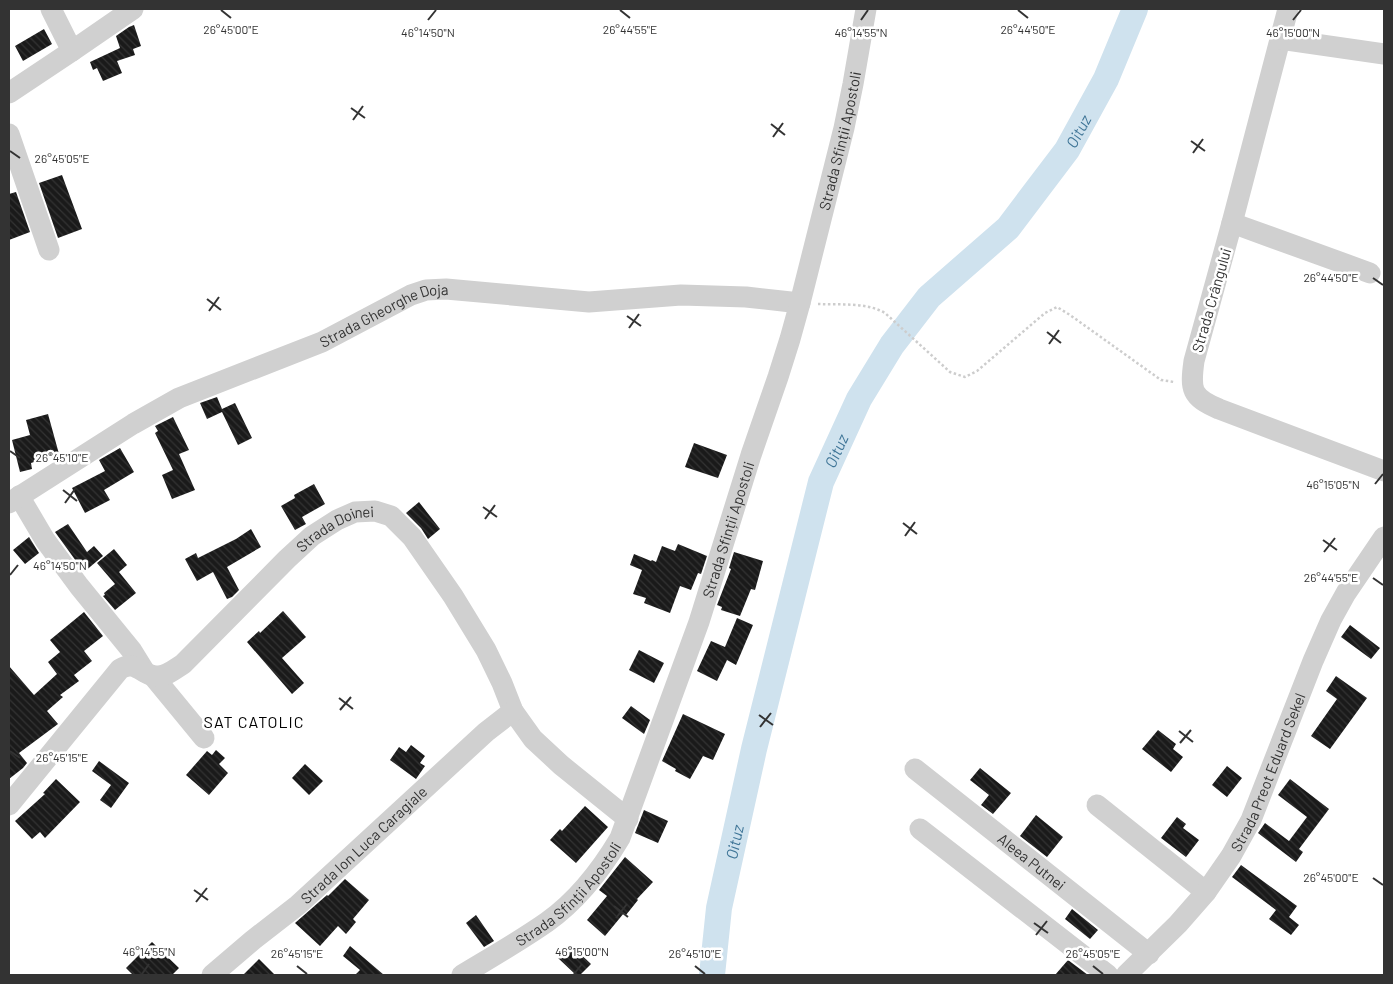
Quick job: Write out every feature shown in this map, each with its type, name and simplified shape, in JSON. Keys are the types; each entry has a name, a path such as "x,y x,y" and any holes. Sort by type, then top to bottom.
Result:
{"street":[{"path":"51,9 72,51"},
{"path":"9,93 133,9"},
{"name":"Strada Sfinții Apostoli","path":"462,975 547,922 567,906 588,885 609,858 628,819 699,622 800,303 853,84 866,9"},
{"name":"Strada Crângului","path":"1193,384 1194,360 1232,224 1288,9"},
{"path":"1280,39 1384,54"},
{"path":"9,134 49,250"},
{"path":"1232,224 1370,273"},
{"name":"Strada Gheorghe Doja","path":"14,500 133,424 179,398 322,342 412,295 426,290 446,289 589,302 681,295 746,297 800,303"},
{"path":"1193,384 1194,391 1199,398 1208,404 1384,471"},
{"path":"14,500 149,674 204,738"},
{"name":"Strada Doinei","path":"9,805 120,669 127,665 133,666 149,674 160,676 171,672 183,664 312,536 337,520 355,512 374,511 391,516 412,537 453,596 486,650 513,711 533,739 548,754 628,819"},
{"name":"Strada Preot Eduard Sekel","path":"1126,975 1178,924 1206,892 1231,856 1251,820 1313,660 1331,620 1346,593 1382,546"},
{"name":"Strada Ion Luca Caragiale","path":"212,975 298,905 486,732 513,711"},
{"name":"Aleea Putnei","path":"915,769 1149,954"},
{"path":"1096,805 1206,892"},
{"path":"920,829 1108,975"}],"path":[{"path":"800,303 877,308 892,319 950,372 964,378 977,372 1045,313 1057,307 1161,380 1193,384"}],"building":[{"path":"134,25 141,46 133,49 135,55 117,61 122,73 103,81 97,68 93,70 90,62 120,48 116,36"},
{"path":"44,29 52,44 23,61 15,46"},
{"path":"62,175 82,229 58,238 39,183"},
{"path":"16,192 30,232 9,240 9,194"},
{"path":"217,397 222,409 235,403 252,438 238,445 222,412 207,419 200,403"},
{"path":"48,414 59,454 31,463 32,469 20,472 12,440 30,435 26,420"},
{"path":"173,417 189,450 179,454 195,490 172,499 162,475 173,470 155,433 158,431 155,426"},
{"path":"694,443 727,455 718,478 685,467"},
{"path":"120,448 134,472 104,490 110,500 85,513 72,488 105,471 99,460"},
{"path":"314,484 325,504 302,517 306,524 295,530 281,506 295,498 294,495"},
{"path":"419,502 440,529 428,539 421,528 406,513"},
{"path":"68,524 87,552 94,546 103,556 84,572 55,532"},
{"path":"251,529 261,547 227,567 239,590 232,597 227,599 213,572 197,581 185,559 196,553 198,558 236,539"},
{"path":"29,537 39,553 25,564 13,550"},
{"path":"678,544 707,556 701,574 698,573 691,590 680,586 670,613 644,603 646,598 633,594 642,570 630,565 634,554 656,562 662,546 675,551"},
{"path":"114,549 127,565 119,572 136,593 115,610 103,596 115,584 97,563"},
{"path":"734,552 763,561 755,590 751,589 740,616 721,610 722,607 717,605 731,569 729,568"},
{"path":"283,611 306,637 282,658 304,683 292,694 247,642 259,631 260,633"},
{"path":"84,612 103,636 84,651 92,661 74,675 79,681 60,695 63,697 47,711 58,724 19,753 27,763 9,779 9,666 34,695 57,674 48,662 60,652 50,640"},
{"path":"737,618 753,625 736,665 727,660 717,681 697,671 711,641 725,647"},
{"path":"1350,625 1380,648 1371,659 1341,637"},
{"path":"639,650 664,663 654,683 629,670"},
{"path":"1336,676 1367,698 1330,749 1311,736 1337,699 1326,691"},
{"path":"631,706 650,720 644,734 622,718"},
{"path":"683,714 725,734 713,760 703,756 690,779 662,761"},
{"path":"1158,730 1176,744 1173,749 1183,757 1171,772 1142,749"},
{"path":"411,745 425,756 420,763 425,766 416,779 390,760 399,747 406,752"},
{"path":"216,750 225,758 219,764 228,773 209,795 186,775 207,751 212,755"},
{"path":"99,761 129,783 111,808 100,800 111,785 92,771"},
{"path":"305,764 323,781 309,795 292,778"},
{"path":"1227,766 1242,778 1227,797 1212,785"},
{"path":"980,768 1011,793 993,814 981,805 989,795 970,780"},
{"path":"56,779 80,802 45,838 40,832 32,839 15,821 45,794 43,793"},
{"path":"1290,779 1329,809 1299,849 1303,852 1296,862 1258,833 1265,823 1289,841 1307,817 1278,795"},
{"path":"585,806 608,827 576,863 550,840 560,829 562,831"},
{"path":"644,810 668,821 658,843 635,833"},
{"path":"1036,815 1063,837 1047,857 1020,836"},
{"path":"1177,817 1186,824 1183,828 1199,840 1186,857 1161,838"},
{"path":"625,857 653,882 637,899 626,915 624,913 605,936 587,920 607,896 599,890"},
{"path":"1241,865 1297,906 1289,917 1299,925 1291,935 1269,919 1276,910 1232,877"},
{"path":"345,879 369,900 353,919 356,922 346,934 338,926 320,946 295,923 328,896"},
{"path":"1072,909 1098,930 1090,939 1065,919"},
{"path":"476,915 494,941 484,947 466,923"},
{"path":"152,942 179,968 172,975 133,975 126,968"},
{"path":"571,945 591,964 580,975 576,975 558,958"},
{"path":"350,946 384,975 355,975 360,970 343,956"},
{"path":"259,959 275,975 243,975"},
{"path":"1068,960 1088,975 1055,975"}],"waterway":[{"name":"Oituz","path":"712,975 719,908 754,749 821,482 859,399 892,345 929,297 1008,228 1067,150 1106,79 1135,9"}],"district":[{"name":"SAT CATOLIC","path":"254,721"}]}
